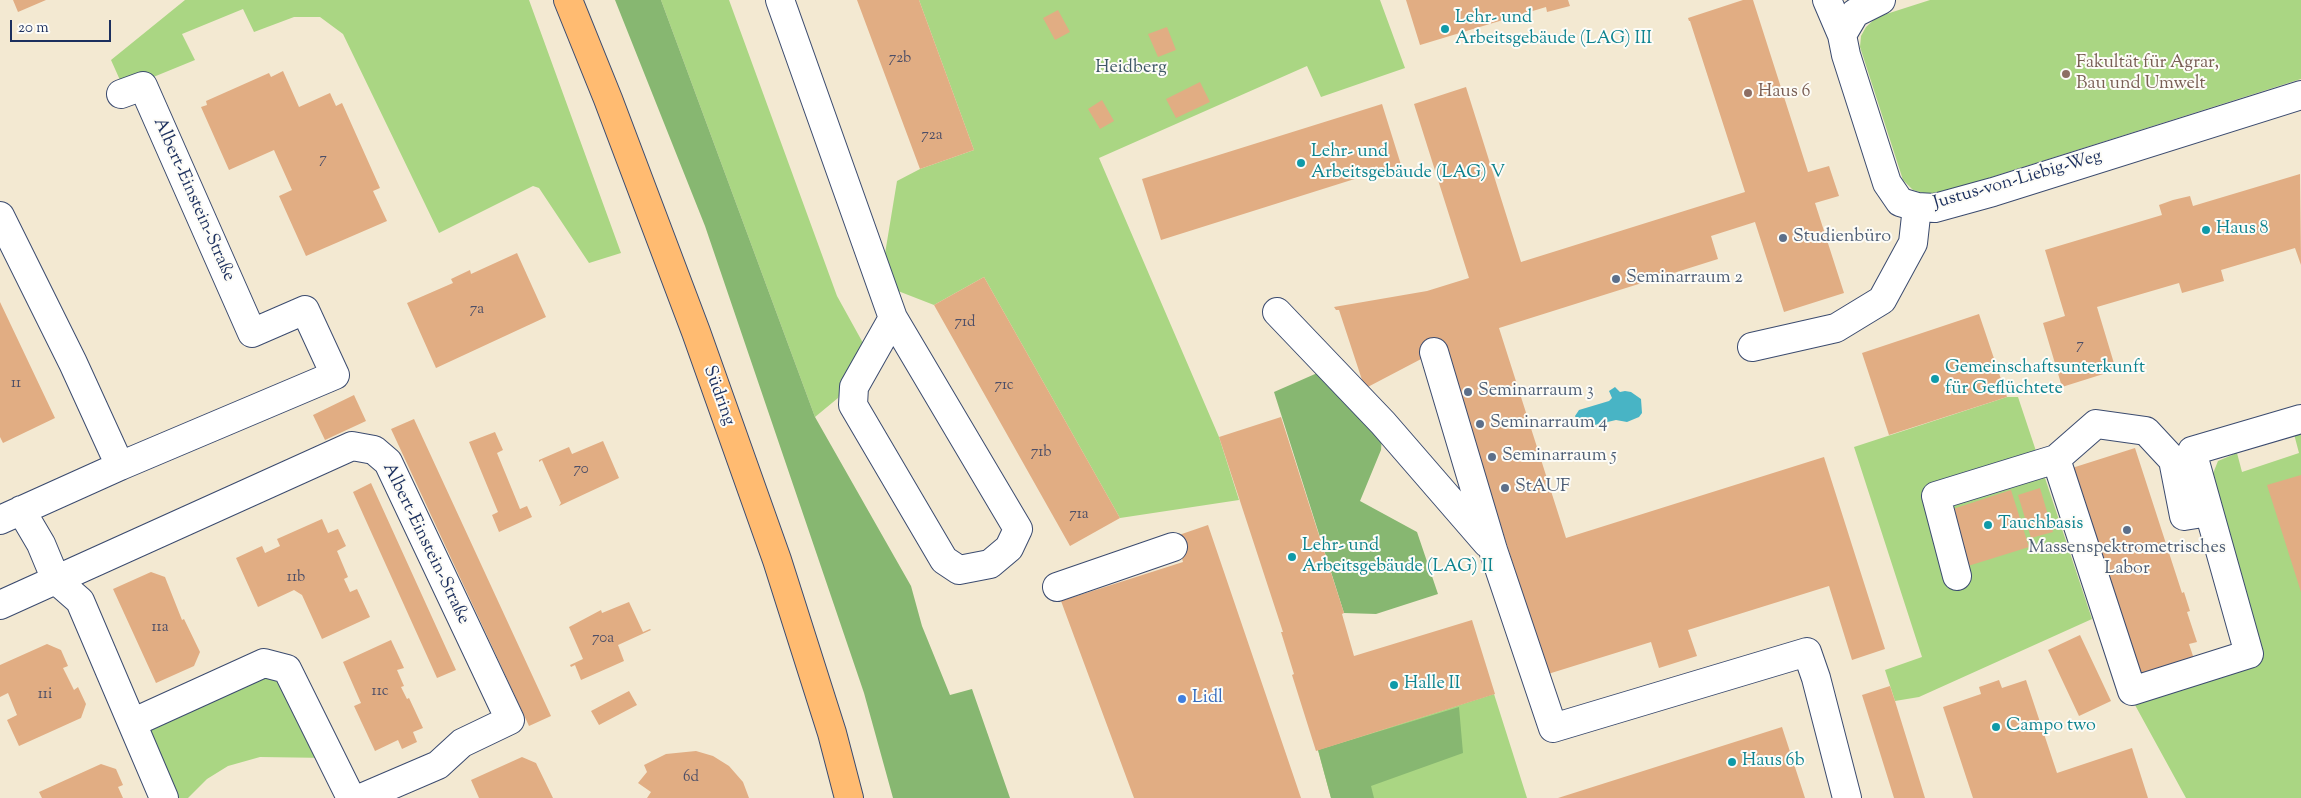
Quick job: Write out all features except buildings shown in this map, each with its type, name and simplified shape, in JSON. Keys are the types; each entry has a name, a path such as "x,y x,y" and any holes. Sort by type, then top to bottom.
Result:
{"main road":[{"name":"Südring","path":"568,0 608,99 696,332 777,560 832,732 849,798"}],"street":[{"path":"780,0 893,318 1018,529 1008,548 990,564 960,570 944,560 854,405 854,387 893,318"},
{"name":"Justus-von-Liebig-Weg","path":"1827,0 1842,35 1846,55 1887,183 1900,202 1917,207 1936,208 1993,192 2301,95"},
{"path":"1842,35 1855,12 1881,0"},
{"name":"Albert-Einstein-Straße","path":"121,94 143,86 252,333 305,310 335,375 120,466 11,515 41,544 56,580 80,601 164,798"},
{"path":"1752,347 1836,328 1882,300 1913,243 1917,207"},
{"path":"0,216 120,466"},
{"path":"1278,312 1383,423 1493,550"},
{"path":"1434,352 1493,550 1553,728 1806,652 1816,678 1847,798"},
{"path":"2056,459 2132,691 2249,654 2192,451 2301,418"},
{"path":"1957,576 1936,496 2056,459 2096,424 2146,431 2173,460 2184,516 2209,512"},
{"name":"Albert-Einstein-Straße","path":"0,605 352,446 374,450 388,462 510,720 462,743 438,764 361,798"},
{"path":"1057,587 1173,547"},
{"path":"132,723 264,663 287,669 351,798"}],"green space":[{"path":"185,0 529,0 621,253 589,263 539,188 533,186 439,233 343,34 320,17 294,17 254,32 243,9 182,34 195,60 124,89 111,60"},
{"path":"615,0 661,0 815,417 911,586 922,626 950,695 972,689 1010,798 893,798 864,693 705,226"},
{"path":"661,0 729,0 837,296 863,343 838,398 815,417"},
{"name":"Heidberg","path":"919,0 1380,0 1405,68 1321,97 1307,66 1099,158 1219,437 1239,500 1120,518 984,277 934,305 880,284 897,181 920,169 974,150"},
{"path":"1930,0 2301,0 2301,79 1935,195 1923,193 1913,190 1903,180 1860,47 1861,36 1866,27 1877,17"},
{"path":"1331,367 1383,423 1381,450 1360,501 1417,532 1438,594 1376,614 1344,613 1274,392"},
{"path":"2007,397 2018,397 2092,619 1919,697 1895,701 1885,670 1922,657 1854,447"},
{"path":"2301,432 2301,798 2186,798 2135,705 2260,661 2210,481 2218,461 2237,453 2242,472 2299,453 2294,434"},
{"path":"287,669 330,758 260,757 228,766 207,779 188,798 164,798 132,723"},
{"path":"1494,694 1527,798 1331,798 1318,750"},
{"path":"1459,707 1463,753 1371,786 1374,798 1331,798 1318,750"}],"water":[{"path":"1615,387 1620,392 1631,392 1641,399 1642,413 1639,417 1627,422 1616,420 1586,427 1579,425 1575,416 1579,410 1609,401 1612,398 1609,391"}],"place":[{"name":"Lehr- und Arbeitsgebäude (LAG) III","path":"1445,29"},
{"name":"Fakultät für Agrar, Bau und Umwelt","path":"2066,74"},
{"name":"Haus 6","path":"1748,93"},
{"name":"Lehr- und Arbeitsgebäude (LAG) V","path":"1301,163"},
{"name":"Haus 8","path":"2206,230"},
{"name":"Studienbüro","path":"1783,238"},
{"name":"Seminarraum 2","path":"1616,279"},
{"name":"Gemeinschaftsunterkunft für Geflüchtete","path":"1935,379"},
{"name":"Seminarraum 3","path":"1468,392"},
{"name":"Seminarraum 4","path":"1480,424"},
{"name":"Seminarraum 5","path":"1492,457"},
{"name":"StAUF","path":"1505,488"},
{"name":"Tauchbasis","path":"1988,525"},
{"name":"Massenspektrometrisches Labor","path":"2127,530"},
{"name":"Lehr- und Arbeitsgebäude (LAG) II","path":"1292,557"},
{"name":"Halle II","path":"1394,685"},
{"name":"Lidl","path":"1182,699"},
{"name":"Campo two","path":"1996,727"},
{"name":"Haus 6b","path":"1732,762"}]}
